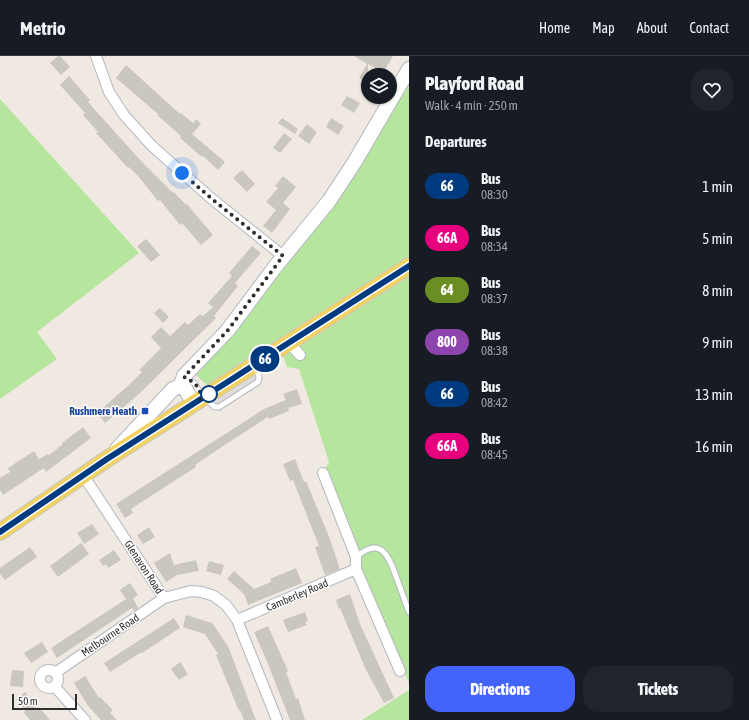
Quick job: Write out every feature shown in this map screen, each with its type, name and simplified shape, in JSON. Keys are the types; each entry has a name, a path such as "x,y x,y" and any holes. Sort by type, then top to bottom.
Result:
{"main road":[{"path":"0,532 107,459 409,266"}],"street":[{"path":"97,56 109,92 124,115 152,146 212,199 283,256"},
{"path":"107,459 173,389 183,381 228,330 283,256 329,201 354,163 409,69"},
{"path":"291,342 300,356"},
{"path":"183,381 200,400"},
{"path":"323,473 356,558 356,569 400,671"},
{"name":"Glenavon Road","path":"83,476 164,598 190,591 202,592 214,596 226,605 237,620 277,720"},
{"name":"Camberley Road","path":"237,620 356,569"},
{"name":"Melbourne Road","path":"85,720 54,686 46,687 42,684 40,678 42,673 47,670 55,672 164,598"},
{"path":"54,686 57,681 55,672"}],"lane":[{"path":"356,558 363,551 372,548 381,550 389,557 409,612"}],"green space":[{"path":"409,81 409,683 356,557 323,473 329,462 299,369 287,367 278,340 207,385 197,376 196,372 392,104 397,104 397,97"},
{"path":"0,99 139,253 37,332 57,359 0,399"},
{"path":"409,690 409,720 362,720"}],"shaded area":[{"path":"252,376 256,376 256,379 217,404 214,403 214,402"}],"building":[{"path":"60,56 70,67 61,75 50,63"},
{"path":"354,56 393,56 386,68 375,68 368,64 368,68 365,68 367,64"},
{"path":"126,65 180,114 181,113 193,123 196,119 201,124 192,134 225,162 218,170 180,138 181,136 157,115 158,114 116,78"},
{"path":"69,76 90,100 88,102 141,161 173,193 174,192 185,204 186,203 213,235 201,245 182,223 180,225 160,200 158,201 138,176 129,167 128,168 96,133 98,132 83,115 85,113 60,85"},
{"path":"347,96 360,103 354,113 341,105"},
{"path":"282,118 298,129 295,134 278,123"},
{"path":"331,118 344,126 338,135 326,127"},
{"path":"307,124 317,132 309,144 298,136"},
{"path":"284,133 292,139 280,153 273,148"},
{"path":"242,170 255,184 247,192 233,178"},
{"path":"283,176 296,187 283,203 290,209 272,233 263,226 276,210 266,202 278,188 275,186"},
{"path":"146,239 160,255 151,262 137,246"},
{"path":"252,246 261,253 235,283 238,286 214,316 216,318 140,393 105,423 97,413 142,372 139,370 161,348 151,337 161,327 170,336 185,322 188,325 200,314 203,316 213,307 208,303 232,276 229,273"},
{"path":"160,308 169,317 163,323 154,313"},
{"path":"297,389 302,404 288,408 289,411 269,419 268,417 226,444 195,465 196,467 131,509 133,513 125,518 116,504 264,409 286,400 283,394"},
{"path":"83,427 91,438 46,472 44,468 3,495 0,490 0,478 10,472 8,468 34,451 39,459 48,454 49,455"},
{"path":"295,459 304,482 306,481 330,539 340,569 325,575 315,547 319,546 293,480 290,481 283,464"},
{"path":"92,524 99,534 84,544 77,533"},
{"path":"149,527 155,537 143,544 137,535"},
{"path":"81,543 89,554 58,577 50,566"},
{"path":"30,547 37,557 5,580 0,574 0,568"},
{"path":"114,550 121,560 108,568 106,564 103,566 99,560"},
{"path":"170,553 174,565 196,560 199,571 177,575 166,582 154,563"},
{"path":"209,561 224,565 221,575 206,571"},
{"path":"296,568 302,583 248,605 244,594 227,579 234,571 254,589 271,582 270,579"},
{"path":"130,583 138,595 133,598 138,608 134,611 132,608 57,658 51,648 126,599 120,590"},
{"path":"350,594 360,624 394,698 384,703 366,670 336,600"},
{"path":"305,612 308,621 305,622 307,625 288,632 283,620"},
{"path":"186,615 212,623 228,646 256,720 244,720 216,655 218,654 205,634 183,627"},
{"path":"174,618 180,628 110,672 104,663"},
{"path":"268,626 288,671 286,672 296,699 298,698 305,720 290,720 254,632"},
{"path":"42,642 48,652 31,663 24,653"},
{"path":"180,662 188,674 179,680 171,669"},
{"path":"12,670 24,671 23,687 10,686"},
{"path":"85,676 99,698 100,697 113,710 110,713 117,720 101,720 88,706 74,683"},
{"path":"25,692 37,709 39,707 50,720 30,720 24,713 25,710 16,699"}],"bus line":[{"name":"66","path":"0,532 107,459 409,266"}],"place":[{"name":"Rushmere Heath","path":"145,411"}],"route":[{"path":"182,173 283,256 274,266 238,318 184,377 195,384 200,391 201,399 209,394"}]}
